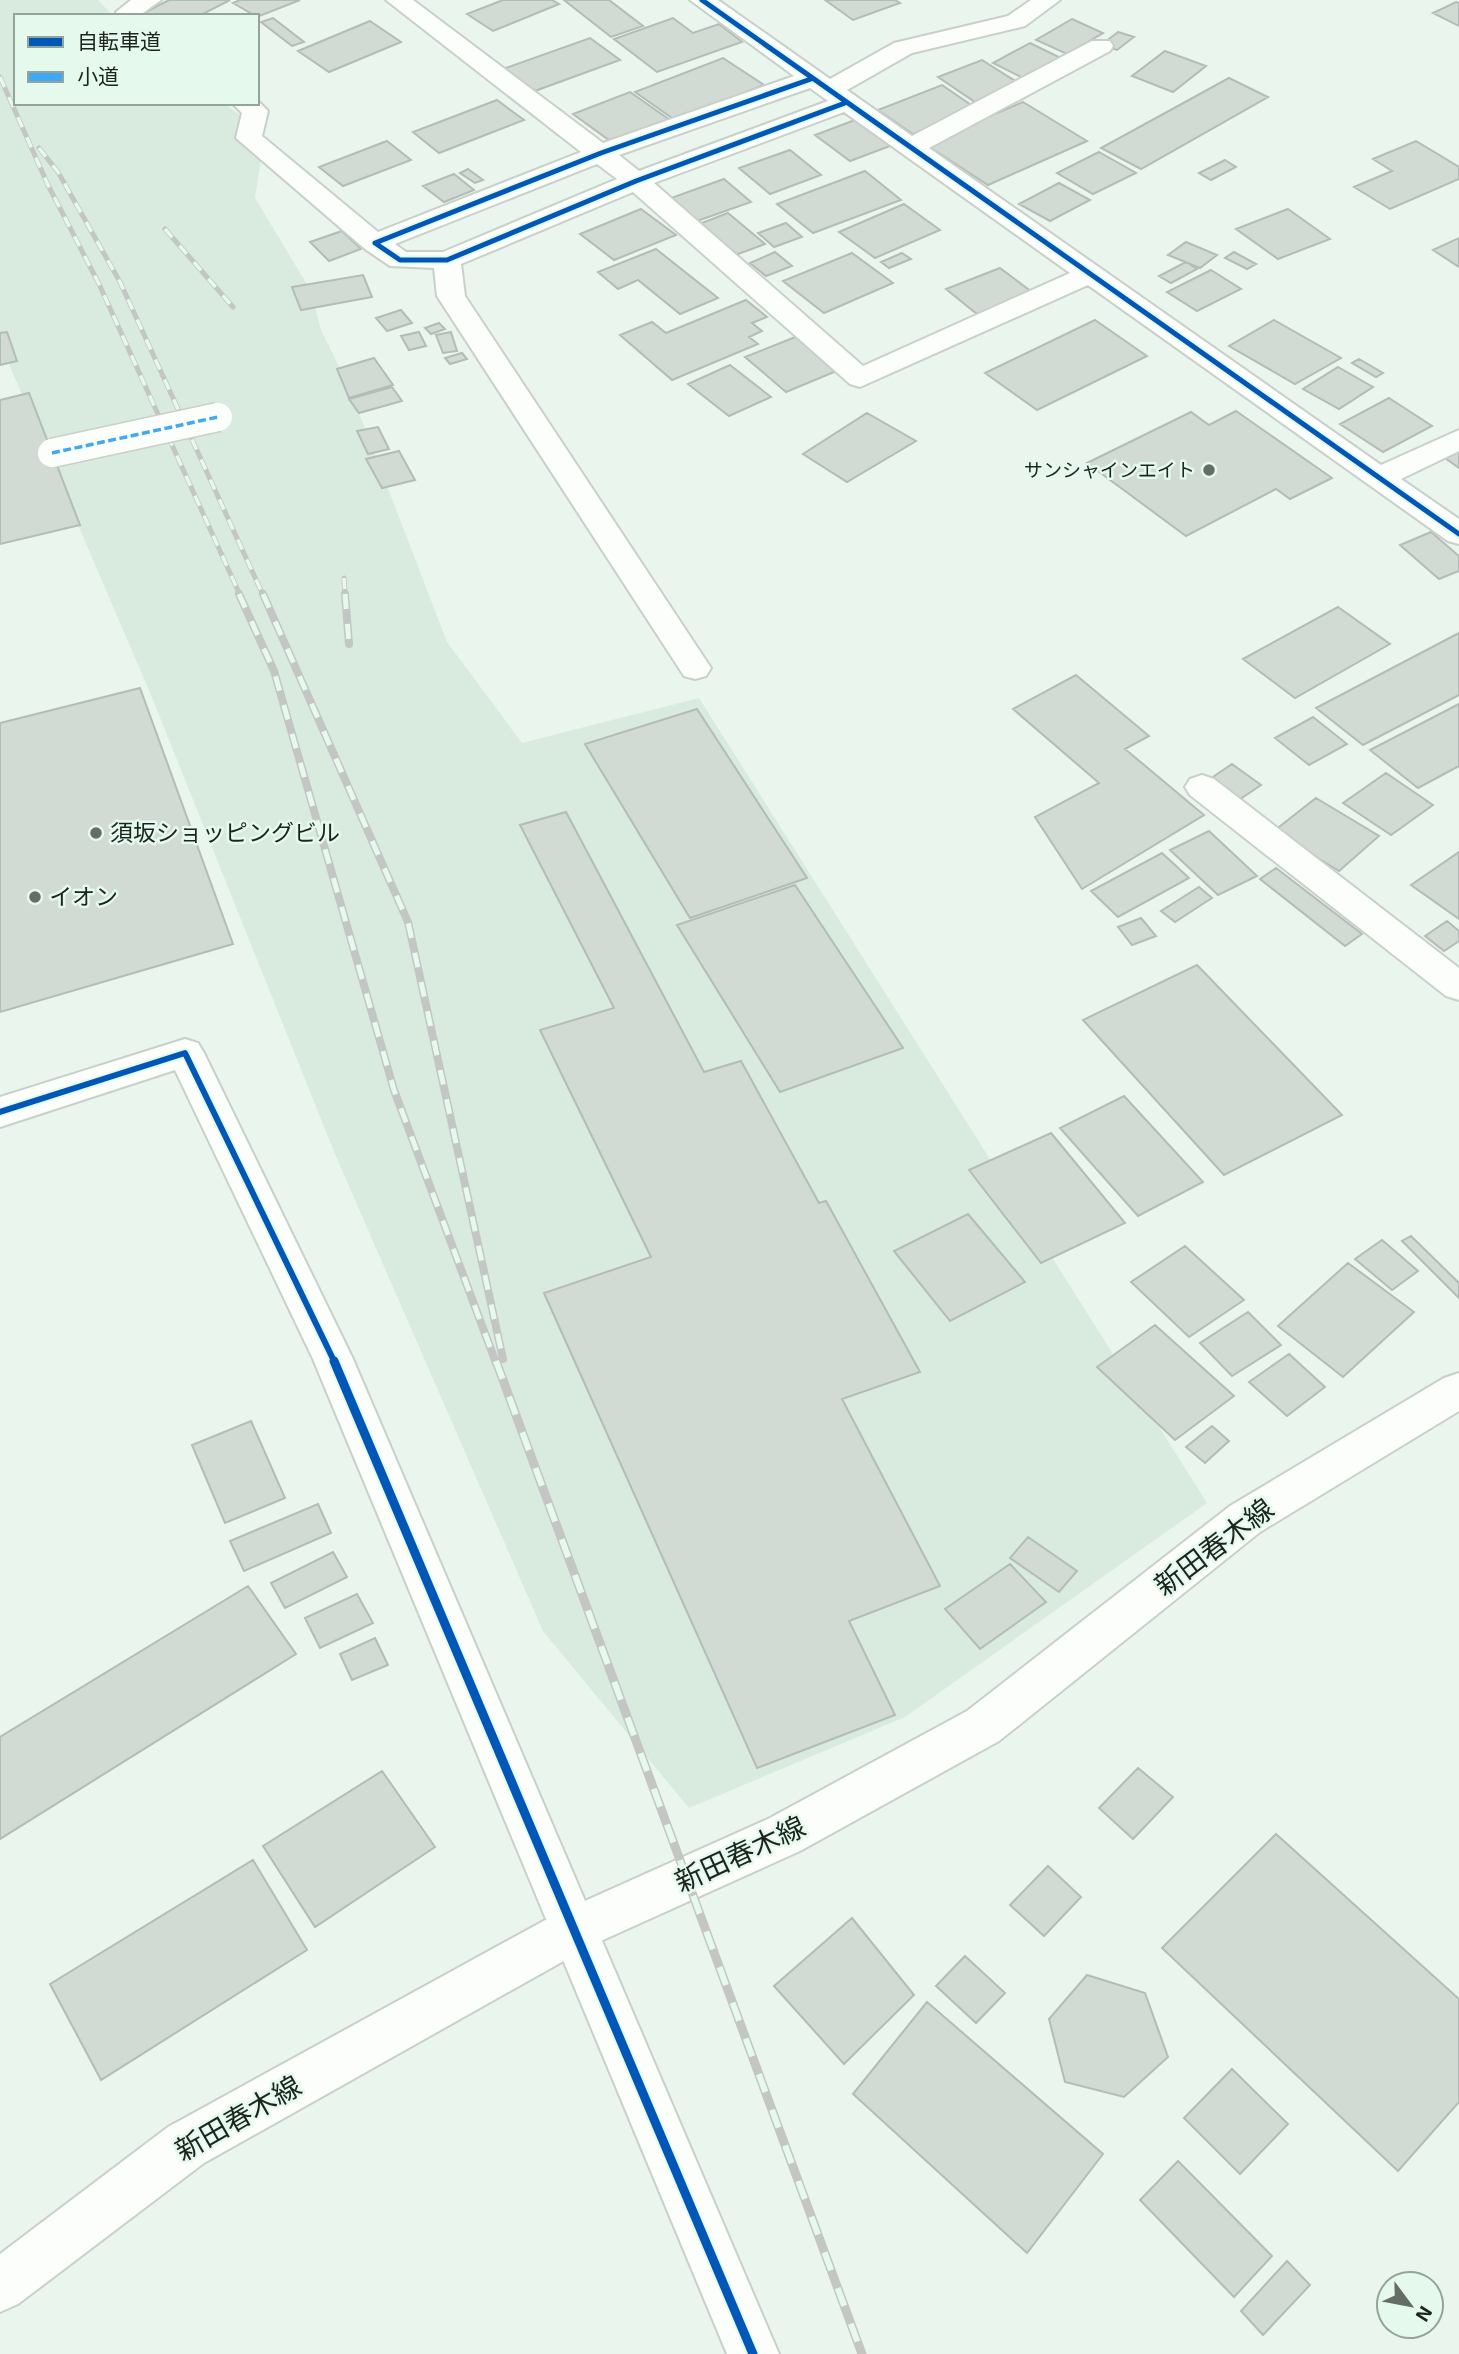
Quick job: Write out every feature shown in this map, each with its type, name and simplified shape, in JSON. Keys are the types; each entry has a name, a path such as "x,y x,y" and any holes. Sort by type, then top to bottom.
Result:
{"street":[{"path":"130,14 128,12 149,0"},
{"path":"398,0 636,181 860,378 1090,274"},
{"path":"702,0 1459,534"},
{"path":"248,105 255,111 249,138 375,243 400,260 447,260 636,181 828,91 903,48 1016,20 1048,0"},
{"path":"911,147 1101,46"},
{"path":"375,243 601,153 828,91"},
{"path":"447,260 451,296 695,668"},
{"path":"52,453 218,417"},
{"path":"1379,478 1459,439"},
{"path":"1202,787 1459,987"},
{"path":"0,1112 185,1053 333,1359 753,2354"},
{"name":"新田春木線","path":"0,2286 186,2145 575,1929 784,1835 984,1726 1245,1519 1459,1390"}],"shaded area":[{"path":"0,0 98,0 111,14 14,14 14,105 227,105 256,127 262,152 255,198 311,291 321,330 349,387 447,642 522,743 699,698 1207,1503 905,1717 689,1808 543,1631 335,1154 151,695 0,343"}],"building":[{"path":"169,0 230,0 203,14 142,14"},
{"path":"240,0 300,0 259,16 233,3"},
{"path":"503,0 552,0 559,4 493,31 467,14"},
{"path":"564,0 609,0 643,26 611,37"},
{"path":"825,0 895,0 900,3 853,20"},
{"path":"1459,3 1459,26 1433,13"},
{"path":"273,18 304,42 292,46 261,22"},
{"path":"673,18 693,33 719,24 742,42 657,72 614,39"},
{"path":"1072,19 1103,33 1067,54 1036,40"},
{"path":"370,21 401,42 329,72 298,51"},
{"path":"1118,32 1134,37 1117,50 1101,45"},
{"path":"590,38 620,60 532,92 503,69"},
{"path":"1030,43 1063,59 1025,79 993,63"},
{"path":"1165,51 1206,66 1173,92 1132,76"},
{"path":"723,58 764,85 675,120 635,92"},
{"path":"982,60 1020,84 975,102 938,77"},
{"path":"1229,78 1268,97 1141,169 1101,148"},
{"path":"942,85 977,109 913,134 878,110"},
{"path":"630,92 670,120 613,143 573,114"},
{"path":"497,100 524,120 439,153 413,132"},
{"path":"1023,102 1087,141 988,185 925,144"},
{"path":"855,120 890,146 850,161 815,135"},
{"path":"387,141 411,160 343,186 319,167"},
{"path":"1416,141 1459,167 1459,179 1390,209 1354,187 1392,171 1373,159"},
{"path":"790,150 821,175 770,194 739,168"},
{"path":"1099,152 1136,173 1093,194 1057,173"},
{"path":"1225,160 1236,167 1211,180 1199,173"},
{"path":"468,169 483,180 475,183 460,173"},
{"path":"865,171 901,200 813,233 777,204"},
{"path":"454,174 474,190 444,202 423,186"},
{"path":"724,179 751,202 697,221 671,198"},
{"path":"1059,183 1090,200 1050,221 1019,204"},
{"path":"904,204 940,230 875,258 839,232"},
{"path":"641,209 676,235 614,260 580,234"},
{"path":"1288,209 1330,239 1278,259 1236,229"},
{"path":"728,213 765,244 730,257 694,226"},
{"path":"786,223 802,237 774,247 758,233"},
{"path":"342,231 361,249 329,261 310,242"},
{"path":"1459,238 1459,267 1433,250"},
{"path":"1186,242 1217,255 1200,268 1168,255"},
{"path":"656,249 718,298 680,314 638,280 618,289 598,272"},
{"path":"775,252 792,266 766,276 750,263"},
{"path":"1234,252 1256,264 1247,269 1225,258"},
{"path":"852,253 893,283 824,313 783,281"},
{"path":"902,253 911,259 889,268 881,262"},
{"path":"1186,262 1197,269 1171,283 1159,276"},
{"path":"1000,268 1032,292 977,314 946,289"},
{"path":"1211,270 1241,289 1197,311 1167,292"},
{"path":"363,275 372,297 301,310 292,287"},
{"path":"746,300 767,317 752,323 762,331 749,337 758,344 672,380 620,335 652,322 666,333"},
{"path":"401,310 412,323 387,331 376,318"},
{"path":"1095,320 1147,356 1037,410 985,373"},
{"path":"1274,320 1341,358 1295,384 1229,346"},
{"path":"439,323 445,329 431,334 425,328"},
{"path":"7,332 17,361 0,365 0,333"},
{"path":"419,332 426,346 409,350 401,336"},
{"path":"451,332 457,351 443,353 436,335"},
{"path":"798,336 839,370 786,392 745,357"},
{"path":"462,353 467,359 450,364 445,358"},
{"path":"374,358 393,385 349,398 337,369"},
{"path":"1359,359 1383,373 1376,377 1352,363"},
{"path":"730,365 771,397 729,416 688,384"},
{"path":"1338,367 1373,387 1339,409 1303,389"},
{"path":"392,387 402,401 359,413 349,399"},
{"path":"29,393 80,525 0,544 0,400"},
{"path":"1389,398 1432,426 1383,452 1340,424"},
{"name":"サンシャインエイト","path":"1236,411 1332,478 1290,499 1276,489 1186,536 1087,463 1191,412 1209,425"},
{"path":"867,413 916,441 847,482 803,454"},
{"path":"378,427 389,449 368,454 357,431"},
{"path":"399,451 415,480 382,488 366,459"},
{"path":"1459,452 1459,468 1445,458"},
{"path":"1431,532 1459,556 1459,571 1439,579 1400,545"},
{"path":"1338,607 1390,644 1295,698 1243,659"},
{"path":"1459,633 1459,695 1363,745 1316,708"},
{"path":"1076,675 1149,736 1125,749 1204,815 1082,889 1035,817 1099,783 1013,709"},
{"name":"須坂ショッピングビル","path":"140,688 233,944 0,1012 0,723"},
{"path":"1459,704 1459,766 1418,788 1370,750"},
{"path":"697,709 807,878 690,918 585,744"},
{"path":"1313,717 1347,744 1309,765 1275,738"},
{"path":"1232,764 1261,785 1233,804 1204,783"},
{"path":"1386,773 1433,805 1391,835 1343,803"},
{"path":"1316,798 1379,836 1339,871 1274,831"},
{"path":"566,812 704,1072 741,1061 819,1203 826,1201 920,1372 842,1399 940,1586 849,1621 895,1715 757,1768 544,1293 651,1257 540,1030 614,1008 520,825"},
{"path":"1209,831 1257,876 1218,895 1170,850"},
{"path":"1459,852 1459,919 1411,885"},
{"path":"1162,853 1189,878 1118,917 1091,891"},
{"path":"1276,868 1362,934 1345,946 1260,879"},
{"path":"795,885 903,1048 780,1092 677,925"},
{"path":"1199,887 1212,898 1175,922 1161,911"},
{"path":"1141,918 1156,936 1132,945 1118,927"},
{"path":"1447,921 1459,931 1459,941 1444,951 1425,936"},
{"path":"1197,965 1342,1115 1224,1175 1083,1020"},
{"path":"1124,1096 1203,1182 1138,1216 1060,1128"},
{"path":"1051,1133 1125,1223 1041,1263 969,1170"},
{"path":"968,1214 1025,1282 950,1321 894,1251"},
{"path":"1411,1236 1459,1283 1459,1298 1402,1241"},
{"path":"1382,1240 1418,1271 1392,1290 1355,1259"},
{"path":"1185,1246 1244,1300 1189,1337 1131,1282"},
{"path":"1348,1263 1414,1312 1343,1377 1278,1326"},
{"path":"1248,1312 1281,1345 1232,1376 1200,1343"},
{"path":"1155,1325 1234,1396 1175,1440 1097,1367"},
{"path":"1289,1354 1325,1387 1287,1416 1249,1382"},
{"path":"251,1421 285,1498 225,1523 192,1445"},
{"path":"1212,1426 1229,1441 1205,1463 1186,1447"},
{"path":"318,1504 331,1533 244,1571 230,1541"},
{"path":"1028,1537 1077,1571 1059,1592 1010,1558"},
{"path":"333,1552 347,1577 285,1608 271,1583"},
{"path":"1010,1564 1046,1602 980,1649 945,1609"},
{"path":"248,1586 296,1654 0,1839 0,1737"},
{"path":"357,1594 373,1623 320,1648 305,1618"},
{"path":"375,1638 388,1665 352,1680 340,1654"},
{"path":"1138,1768 1173,1797 1133,1839 1099,1808"},
{"path":"382,1771 435,1847 315,1927 263,1846"},
{"path":"1276,1834 1459,1999 1459,2102 1398,2171 1162,1948"},
{"path":"253,1860 307,1950 101,2080 50,1984"},
{"path":"1048,1866 1081,1897 1044,1936 1010,1905"},
{"path":"852,1918 914,1995 844,2064 774,1986"},
{"path":"965,1956 1005,1993 976,2023 936,1986"},
{"path":"1087,1975 1145,1993 1168,2057 1124,2097 1065,2082 1049,2019"},
{"path":"927,2002 1103,2154 1027,2253 853,2094"},
{"path":"1232,2069 1288,2124 1240,2174 1184,2118"},
{"path":"1178,2161 1272,2256 1234,2297 1140,2200"},
{"path":"1287,2261 1310,2285 1263,2335 1241,2311"}],"railway":[{"path":"0,77 48,185 99,284 240,595"},
{"path":"39,148 58,172 120,282 263,595"},
{"path":"165,229 233,307"},
{"path":"344,578 345,595"},
{"path":"239,594 274,671 394,1090 496,1363"},
{"path":"263,594 408,922 503,1359"},
{"path":"345,594 349,644"},
{"path":"496,1361 862,2354"}],"marked path":[{"path":"52,453 218,417"}],"cycle path":[{"path":"702,0 1459,534"},
{"path":"811,79 601,153 375,243 400,260 447,260 636,181 845,103"},
{"path":"0,1112 185,1053 333,1359 753,2354"}],"place":[{"name":"サンシャインエイト","path":"1209,470"},
{"name":"須坂ショッピングビル","path":"96,833"},
{"name":"イオン","path":"35,897"}]}
